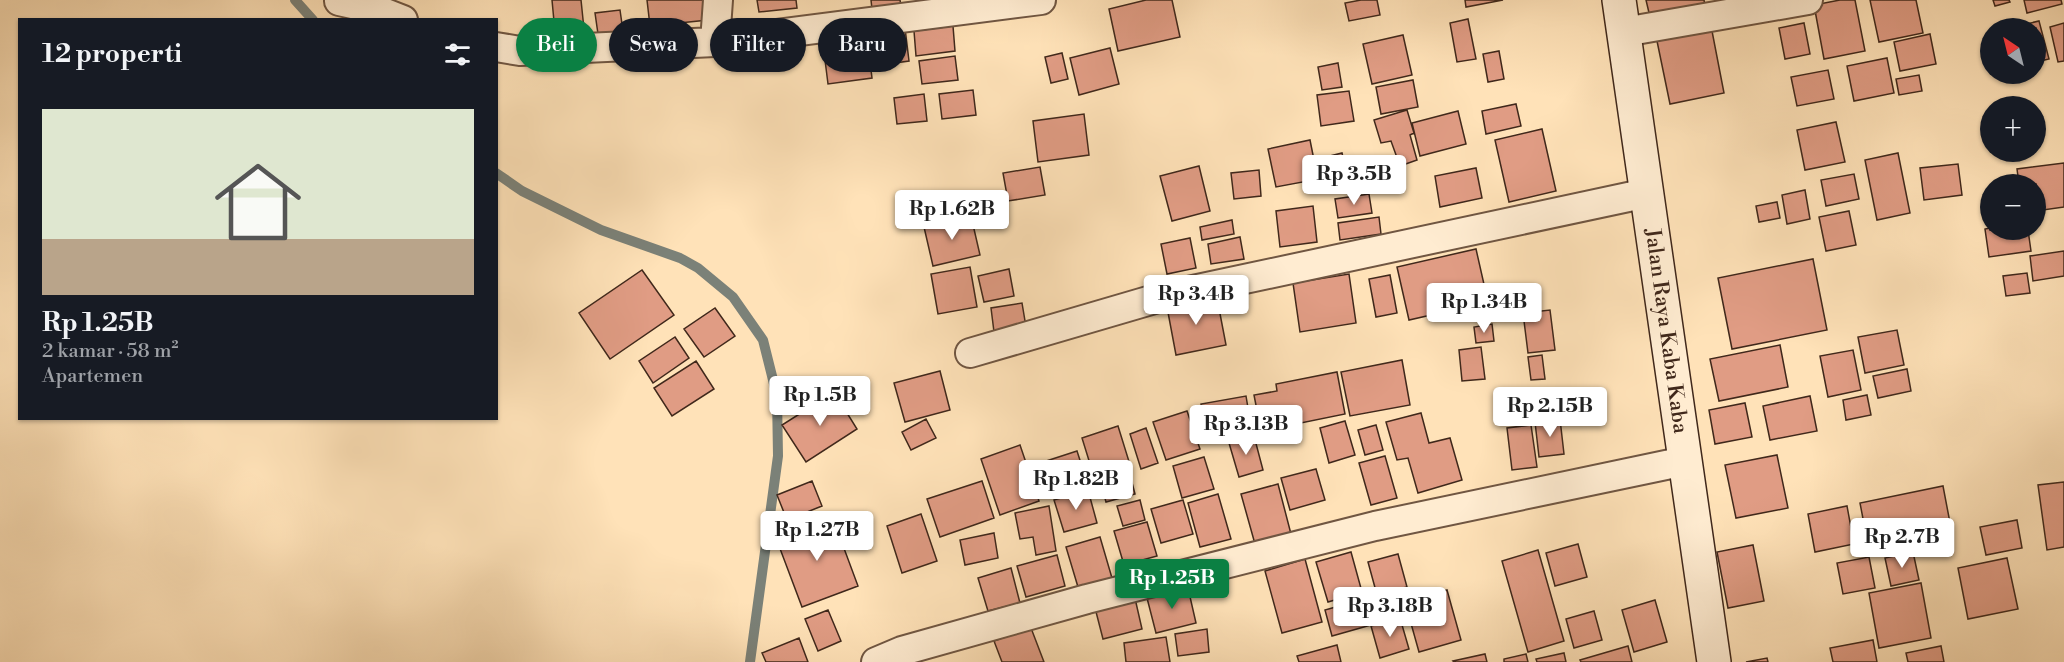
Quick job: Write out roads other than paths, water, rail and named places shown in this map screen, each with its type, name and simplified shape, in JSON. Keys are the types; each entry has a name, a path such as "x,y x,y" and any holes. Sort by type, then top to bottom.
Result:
{"street":[{"path":"717,18 718,0"},
{"path":"806,30 1041,0"},
{"name":"Jalan Raya Kaba Kaba","path":"1619,0 1714,662"},
{"path":"1624,32 1808,0"},
{"path":"339,1 375,9 398,18"},
{"path":"498,47 520,51 710,42"},
{"path":"970,353 1165,296 1647,193"},
{"path":"876,662 902,651 1087,599 1363,529 1685,461"}],"waterway":[{"path":"295,0 311,18"},
{"path":"498,174 522,191 601,230 680,258 698,268 733,297 763,340 777,396 778,456 750,662"}]}
